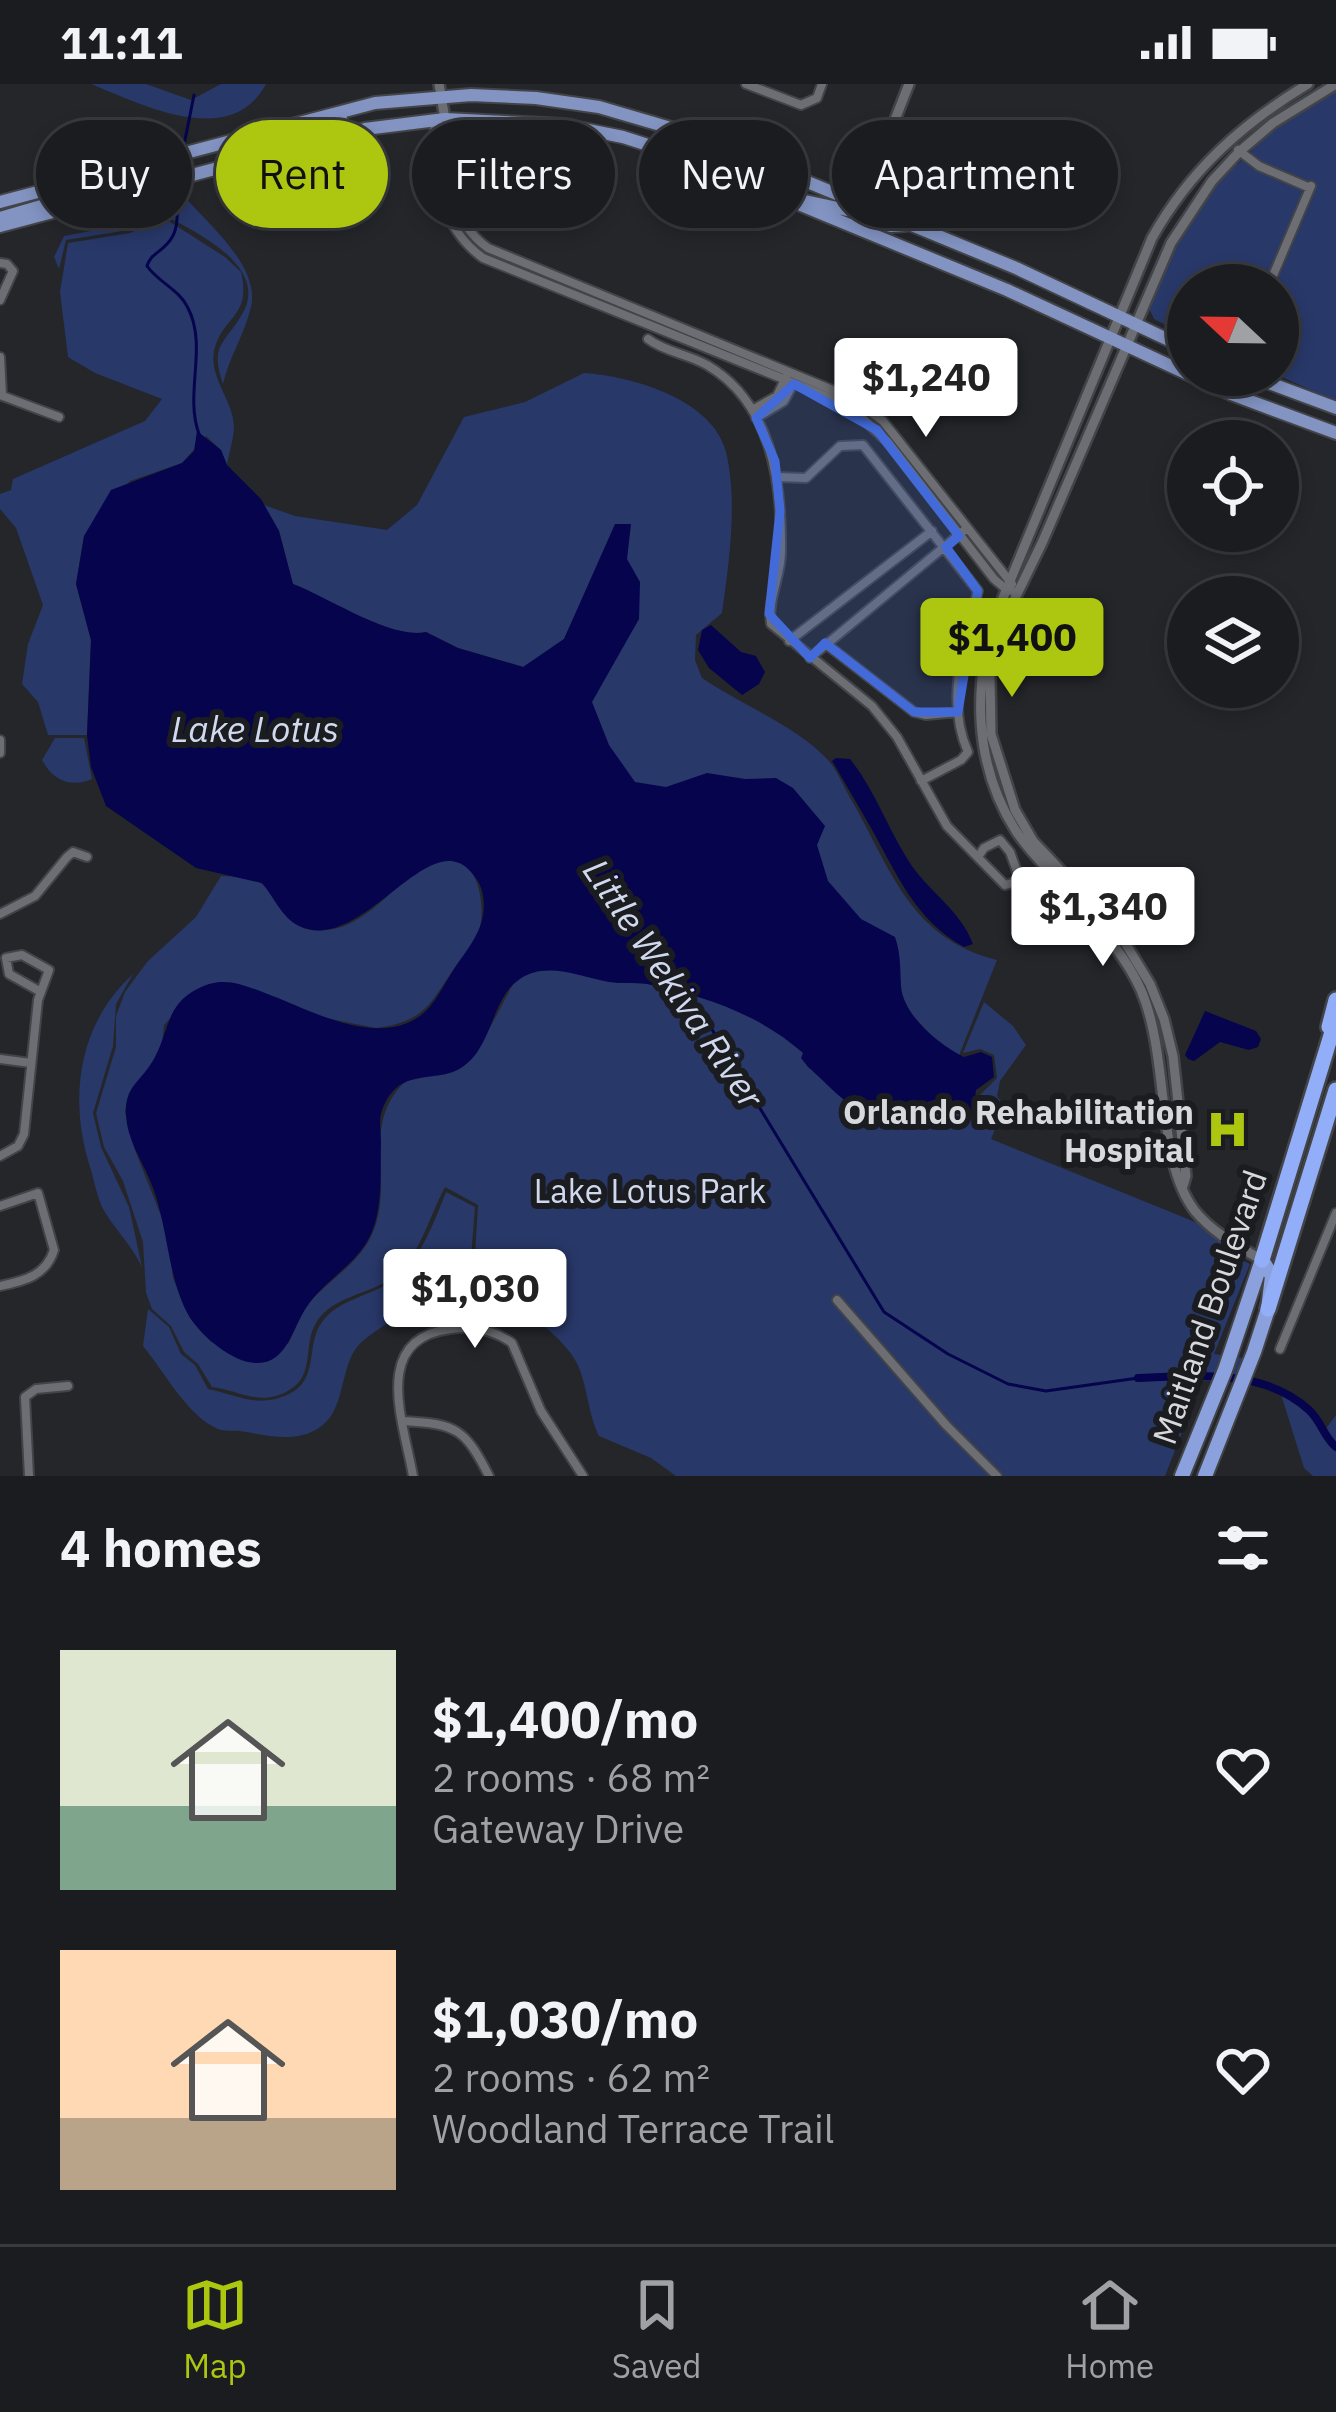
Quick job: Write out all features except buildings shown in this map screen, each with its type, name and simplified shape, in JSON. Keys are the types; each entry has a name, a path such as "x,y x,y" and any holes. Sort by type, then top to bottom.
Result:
{"highway":[{"path":"1309,1105 1336,1000"},
{"name":"Maitland Boulevard","path":"1182,1476 1226,1370 1336,1019"},
{"name":"Maitland Boulevard","path":"1205,1476 1246,1375 1336,1090"},
{"path":"1303,1199 1336,1119"},
{"path":"1262,1260 1272,1276 1268,1309"}],"main road":[{"path":"192,152 439,90 536,98 631,115 832,191"},
{"path":"335,120 375,103"},
{"path":"0,222 216,168"},
{"path":"0,202 36,193"},
{"path":"0,222 36,210"},
{"path":"859,228 1007,290 1231,394 1336,434"},
{"path":"921,228 1167,339"},
{"path":"1299,395 1336,409"}],"street":[{"path":"746,84 801,105 817,98 822,84"},
{"path":"895,120 909,84"},
{"path":"1011,588 1068,479 1118,343 1119,317 1160,224 1180,193 1229,140 1265,110 1308,84"},
{"path":"1262,1260 1205,1221 1183,1186 1186,1176 1169,1081 1164,1019 1135,955 1033,841 1004,784 992,734 990,674 1011,588 1056,474 1118,343 1135,324 1180,228 1239,152 1274,123 1336,84"},
{"path":"439,90 439,120"},
{"path":"1229,140 1259,166 1310,187 1278,264"},
{"path":"452,228 483,258 852,398 883,421 1011,588"},
{"path":"0,263 13,271 0,300"},
{"path":"648,339 710,366 746,396 775,461 782,556 769,614 774,630 872,706 888,724 946,826 1005,885 1019,877 1010,852 1000,841 978,857"},
{"path":"0,357 1,395 59,417"},
{"path":"754,414 781,398 791,377"},
{"path":"791,377 848,405 877,430 959,536 1011,588"},
{"path":"776,477 806,478 839,446 863,446 978,591 959,668 958,712 968,752 921,782"},
{"path":"1056,474 1068,479"},
{"path":"810,658 968,529"},
{"path":"789,641 932,530"},
{"path":"826,644 914,712 926,716 958,712"},
{"path":"0,740 0,753"},
{"path":"0,914 35,896 73,852 88,857"},
{"path":"0,1156 18,1146 24,1134 41,992 49,970 22,955 6,958 9,974 41,992"},
{"path":"0,1059 31,1063"},
{"path":"0,1207 38,1193 54,1250 44,1269 33,1277 0,1286"},
{"path":"1280,1349 1336,1213"},
{"path":"837,1300 997,1476"},
{"path":"413,1476 398,1369 409,1346 438,1330 485,1330 512,1343 541,1411 583,1476"},
{"path":"29,1476 25,1397 36,1389 68,1386"},
{"path":"404,1421 452,1426 473,1446 489,1476"}],"highlighted area":[{"path":"794,384 877,430 959,536 946,547 978,591 958,712 914,712 825,643 810,658 769,614 780,511 775,461 756,418"}],"green space":[{"path":"91,84 146,84 191,100 221,84 266,84 251,104 231,115 209,119 160,111"},
{"path":"1336,88 1336,401 1299,385 1299,264 1168,264 1232,166 1279,124"},
{"path":"192,204 240,261 252,294 223,384 218,353 248,299 247,282 226,254 188,228 192,228"},
{"path":"134,228 66,240 59,269 54,257 64,236"},
{"path":"141,228 180,228 241,272 243,299 218,339 213,361 234,426 227,465 221,450 206,436 182,463 130,481 84,536 76,584 91,640 87,735 48,735 38,702 22,684 28,644 43,605 16,528 0,509 0,494 11,490 13,479 145,421 162,399 68,357 60,292 68,243"},
{"path":"1167,265 1167,326 1154,319 1148,306"},
{"name":"Lake Lotus Park","path":"584,373 646,385 688,405 718,434 726,452 732,512 730,553 722,613 696,635 695,660 702,678 816,748 835,769 893,876 923,918 967,950 997,960 942,1098 986,1125 998,1122 991,1139 1247,1243 1241,1260 1250,1264 1214,1354 1258,1360 1238,1380 1202,1381 1165,1476 676,1476 651,1458 599,1436 572,1355 495,1279 474,1271 478,1205 445,1187 404,1267 386,1282 323,1314 312,1331 303,1375 280,1395 261,1398 212,1387 184,1352 171,1326 152,1309 146,1293 143,1242 123,1181 104,1147 96,1113 116,1047 116,1016 125,992 147,962 196,917 221,876 257,881 293,921 313,930 358,919 437,861 462,862 476,881 482,908 477,936 417,1015 376,1028 194,992 164,1025 162,1044 129,1093 125,1112 135,1150 167,1231 173,1278 190,1318 211,1342 288,1344 310,1302 353,1261 373,1232 381,1193 381,1134 392,1098 406,1081 458,1070 476,1054 512,986 528,738 595,571 564,639 524,667 458,648 426,632 378,624 293,584 279,531 264,505 295,516 387,530 417,505 464,417 525,402"},
{"path":"55,738 84,738 92,779 70,782 52,773 42,760"},
{"path":"133,974 116,1004 113,1046 93,1113 101,1147 129,1207 142,1267 101,1204 84,1144 79,1091 89,1040 100,1016"},
{"path":"984,1002 1013,1026 1026,1045 1000,1081 997,1096 1008,1111 979,1096 997,1078 994,1055 980,1049 963,1053"},
{"path":"446,1192 475,1207 470,1270 476,1274 364,1340 352,1356 331,1416 313,1431 280,1437 218,1429 186,1404 143,1346 148,1309 169,1327 181,1354 195,1365 208,1389 257,1401 289,1394 305,1380 322,1322 337,1308 403,1272 426,1239"},
{"path":"1279,1388 1306,1407 1325,1430 1336,1415 1336,1476 1313,1476 1304,1468"}],"water":[{"name":"Lake Lotus","path":"197,431 221,450 227,465 261,499 279,531 293,584 378,624 426,632 458,648 523,667 564,639 615,524 631,524 627,559 640,582 639,619 592,702 609,745 635,782 666,787 707,773 776,778 793,788 825,826 817,845 828,881 861,919 895,937 903,997 915,1018 964,1057 981,1052 992,1057 994,1077 976,1090 975,1098 1005,1113 998,1122 977,1122 948,1098 891,1116 867,1114 808,1067 803,1053 786,1039 730,1008 647,984 550,971 527,975 508,991 470,1061 449,1073 405,1082 388,1099 380,1117 380,1196 371,1234 358,1254 312,1299 283,1351 268,1361 249,1362 210,1340 181,1300 156,1195 131,1140 126,1115 130,1091 155,1057 177,1006 195,990 230,982 342,1022 383,1028 402,1025 420,1016 435,1000 477,933 484,903 474,876 450,861 411,878 345,924 322,930 299,926 283,913 262,883 196,868 106,806 91,767 87,735 91,640 76,584 84,536 111,490 182,463 194,451"},
{"path":"711,625 741,652 756,656 765,672 759,684 742,695 709,668 698,650 702,630"},
{"path":"850,759 859,771 908,860 960,920 973,944 964,947 920,910 832,761"},
{"path":"1205,1011 1256,1031 1261,1039 1258,1047 1249,1050 1220,1042 1194,1061 1188,1059 1185,1055"}],"waterway":[{"name":"Little Wekiva River","path":"189,120 194,95"},
{"name":"Little Wekiva River","path":"175,228 147,266 184,302 194,323 199,434"},
{"name":"Little Wekiva River","path":"691,995 884,1312 948,1354 1008,1384 1046,1391 1138,1378"},
{"name":"Little Wekiva River","path":"1138,1378 1228,1378 1271,1387 1309,1410 1336,1447"}],"place":[{"name":"Orlando Rehabilitation Hospital","path":"1228,1130"}]}
